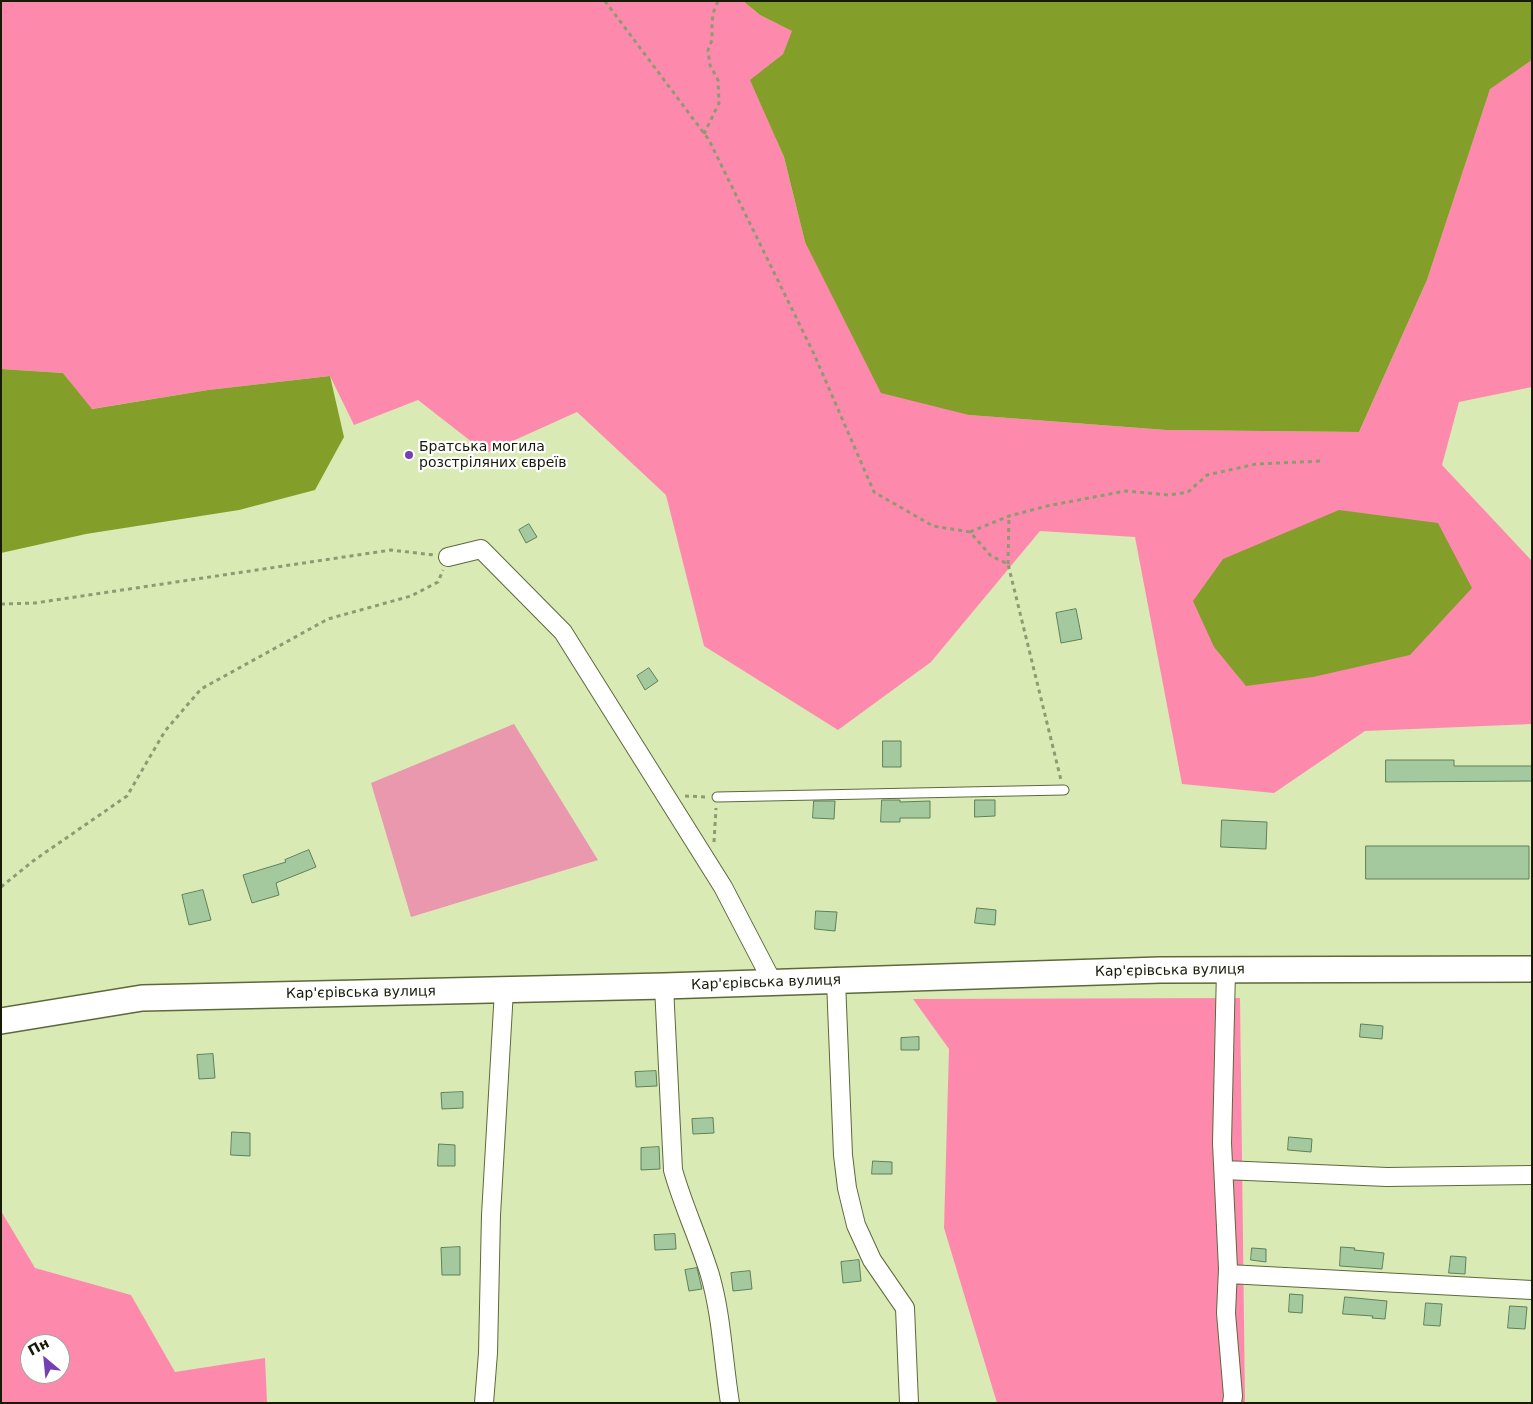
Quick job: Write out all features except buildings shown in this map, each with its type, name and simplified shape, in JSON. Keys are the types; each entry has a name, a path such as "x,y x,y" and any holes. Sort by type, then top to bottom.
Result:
{"street":[{"path":"448,557 481,549 563,632 723,887 773,983"},
{"name":"Кар'єрівська вулиця","path":"1,1021 142,998 664,986 1150,971 1532,968"},
{"path":"1226,970 1222,1143 1228,1274 1226,1313 1232,1403"},
{"path":"836,981 843,1155 847,1188 856,1224 872,1260 905,1308 910,1403"},
{"path":"664,986 674,1170 682,1201 710,1275 722,1332 730,1403"},
{"path":"484,1403 488,1353 491,1214 504,990"},
{"path":"1224,1170 1387,1176 1532,1175"},
{"path":"1228,1274 1532,1290"}],"lane":[{"path":"717,797 1064,790"}],"path":[{"path":"605,1 709,140 814,354 874,492 933,526 970,532 1009,516 1030,510 1126,491 1169,495 1188,492 1207,475 1256,464 1322,461"},
{"path":"704,134 719,103 718,80 710,65 708,50 712,40 712,21 718,1"},
{"path":"1009,516 1008,564 1064,790"},
{"path":"970,532 991,556 1008,564"},
{"path":"1,604 35,603 391,550 448,557 438,582 411,596 328,620 201,690 165,731 127,796 33,861 1,887"},
{"path":"666,796 717,797 712,870"}],"shaded area":[{"path":"1,1 743,1 760,15 793,31 783,54 751,80 784,157 805,242 969,415 1166,430 1359,432 1427,280 1490,88 1532,60 1532,387 1459,402 1442,465 1532,561 1532,724 1365,731 1274,793 1182,784 1135,537 1040,531 931,662 838,730 704,646 666,495 577,412 486,453 418,400 354,425 330,376 208,390 91,409 63,373 1,369"},
{"path":"743,1 1532,1 1532,60 1490,89 1427,280 1359,432 1166,430 969,415 881,393 805,242 784,157 750,80 783,54 792,31 760,15"},
{"path":"1,369 63,373 92,409 208,390 330,376 344,437 315,490 239,510 86,534 1,553"},
{"path":"1339,510 1438,523 1472,588 1410,655 1313,677 1246,686 1214,647 1193,601 1223,559"},
{"path":"514,724 598,860 411,917 371,783"},
{"path":"1240,998 1245,1403 997,1403 944,1228 949,1049 913,999"},
{"path":"1,1211 35,1268 131,1295 175,1372 265,1358 267,1403 1,1403"}],"place":[{"name":"Братська могила розстріляних євреїв","path":"409,455"}]}
